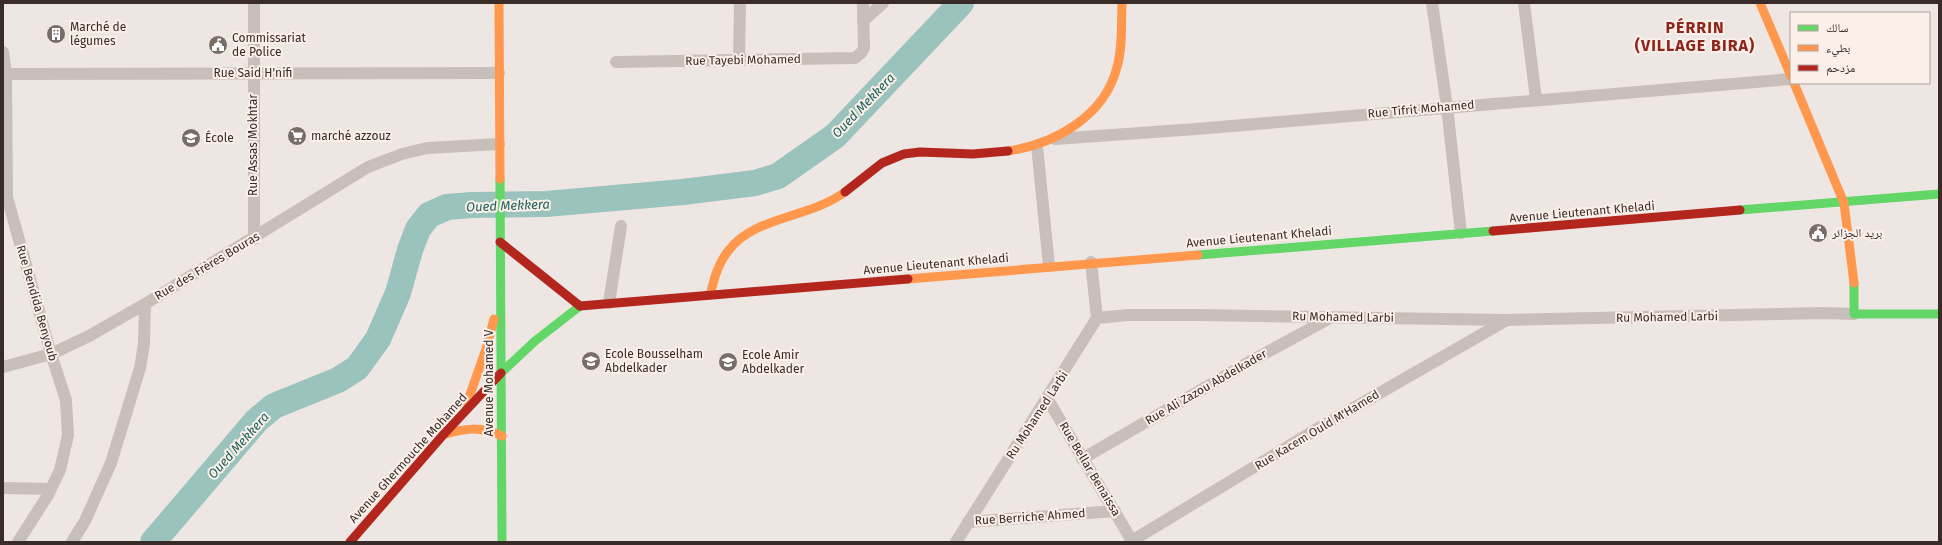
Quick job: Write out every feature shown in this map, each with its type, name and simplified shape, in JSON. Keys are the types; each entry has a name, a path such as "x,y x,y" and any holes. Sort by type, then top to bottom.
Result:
{"main road":[{"path":"499,3 499,144"},
{"path":"710,295 715,273 722,256 734,243 749,233 769,223 827,204 873,168 888,160 904,154 974,154 1017,150 1037,146 1068,131 1088,114 1108,89 1115,75 1119,59 1122,3"},
{"path":"1760,3 1790,75"},
{"path":"1794,84 1844,203 1854,287 1854,314 1939,314"},
{"name":"Avenue Mohamed V","path":"499,144 502,542"},
{"name":"Avenue Lieutenant Kheladi","path":"580,306 1092,262 1844,203 1939,194"},
{"path":"500,242 580,306"},
{"path":"464,412 486,349 501,287"},
{"name":"Avenue Ghermouche Mohamed","path":"354,540 443,435 501,373 545,333 580,306"},
{"path":"443,435 464,428 477,427 490,430 502,436"}],"street":[{"name":"Rue Assas Mokhtar","path":"254,3 254,239"},
{"path":"739,60 740,3"},
{"path":"863,3 863,21"},
{"path":"863,21 883,3"},
{"path":"1432,3 1447,107 1461,233"},
{"path":"1524,3 1536,99"},
{"name":"Rue Tayebi Mohamed","path":"616,62 855,58 862,53 864,48 863,21"},
{"name":"Rue Bendida Benyoub","path":"3,52 5,197 66,400 68,435 60,470 51,489 18,542"},
{"name":"Rue Said H'nifi","path":"4,74 499,73"},
{"name":"Rue Tifrit Mohamed","path":"1051,139 1203,128 1790,77"},
{"name":"Rue des Frères Bouras","path":"72,542 85,521 111,463 140,368 144,344 145,304 254,239 368,167 402,154 427,148 499,144"},
{"path":"1037,146 1049,266"},
{"path":"609,303 621,226"},
{"path":"1092,262 1097,318"},
{"path":"3,367 51,354 89,336 145,304"},
{"name":"Ru Mohamed Larbi","path":"956,542 1097,318 1128,315 1506,320 1824,313 1854,314"},
{"name":"Rue Ali Zazou Abdelkader","path":"1082,459 1251,361 1332,317"},
{"name":"Rue Kacem Ould M'Hamed","path":"1131,541 1317,429 1506,320"},
{"name":"Rue Bellar Benaissa","path":"1047,398 1082,459 1115,511 1131,541"},
{"path":"3,488 51,489"},
{"name":"Rue Berriche Ahmed","path":"968,522 1115,511"}],"waterway":[{"name":"Oued Mekkera","path":"153,542 257,420 274,406 338,380 357,368 378,339 398,293 410,250 418,229 429,215 447,207 472,205 546,204 683,192 755,183 778,176 835,136 961,3"}],"traffic: fast":[{"path":"500,179 502,542"},
{"path":"1740,210 1939,194"},
{"path":"1198,255 1493,231"},
{"path":"1854,283 1854,314 1939,314"},
{"path":"501,373 535,341 580,306"}],"traffic: slow":[{"path":"499,3 500,179"},
{"path":"1008,151 1043,142 1060,134 1076,125 1102,100 1111,84 1119,59 1122,3"},
{"path":"1760,3 1790,74"},
{"path":"1794,84 1844,203 1854,283"},
{"path":"710,295 722,260 740,239 753,230 831,201 845,192"},
{"path":"908,279 1198,255"},
{"path":"466,406 486,349 494,319"},
{"path":"443,435 459,431 480,429 502,436"}],"traffic: jam":[{"path":"845,192 882,163 904,154 920,152 973,154 1008,151"},
{"path":"1493,231 1740,210"},
{"path":"500,242 580,306"},
{"path":"580,306 908,279"},
{"path":"350,542 443,435 501,373"}],"place":[{"name":"Marché de légumes","path":"56,34"},
{"name":"Commissariat de Police","path":"218,45"},
{"name":"marché azzouz","path":"297,136"},
{"name":"École","path":"191,138"},
{"name":"بريد الجزائر","path":"1818,233"},
{"name":"Ecole Bousselham Abdelkader","path":"591,361"},
{"name":"Ecole Amir Abdelkader","path":"728,362"}],"district":[{"name":"PÉRRIN (VILLAGE BIRA)","path":"1695,36"}]}
